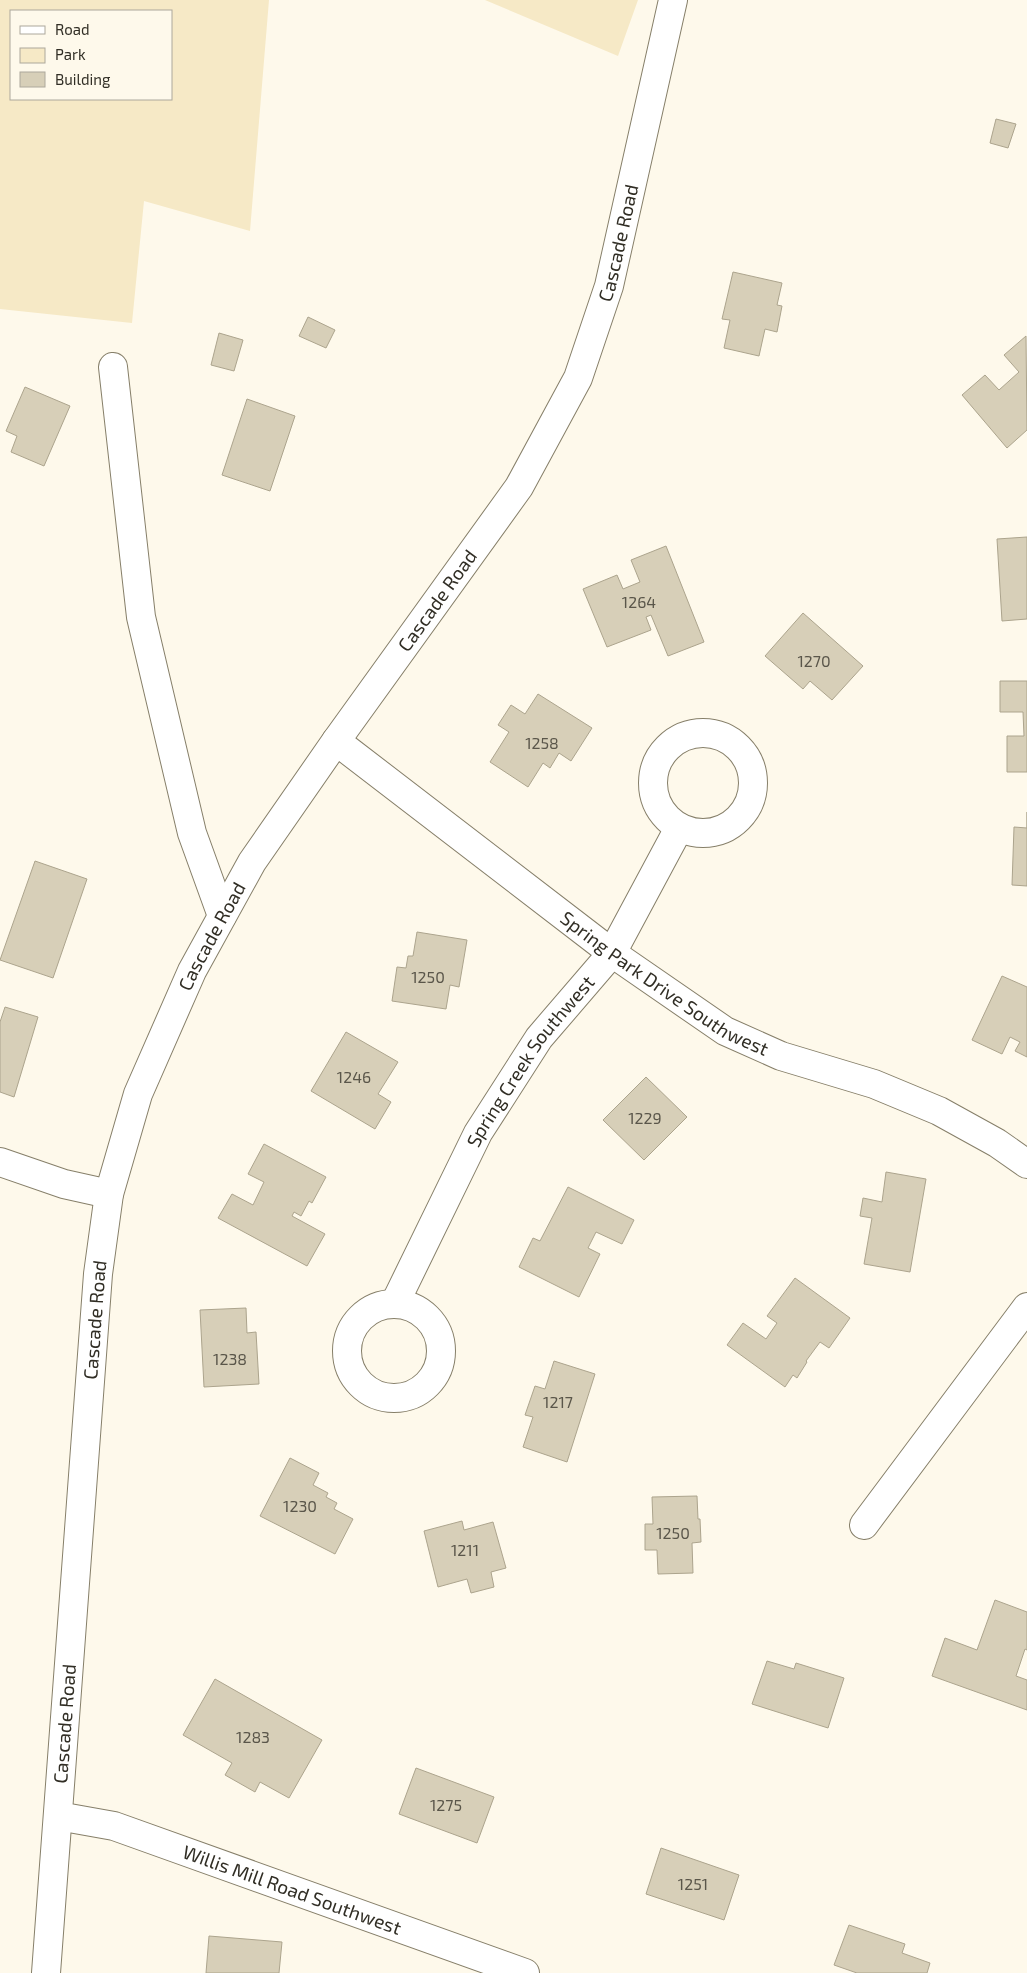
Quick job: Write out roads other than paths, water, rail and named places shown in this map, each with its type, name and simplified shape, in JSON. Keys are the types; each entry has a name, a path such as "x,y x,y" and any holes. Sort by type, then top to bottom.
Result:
{"street":[{"name":"Cascade Road","path":"46,1973 98,1274 109,1194 138,1094 192,971 252,862 336,740 519,487 578,378 609,286 673,0"},
{"path":"113,367 141,617 192,833 222,916"},
{"name":"Spring Park Drive Southwest","path":"336,740 612,953 725,1032 781,1056 874,1084 939,1111 997,1143 1027,1164"},
{"name":"Spring Creek Southwest","path":"394,1303 478,1133 539,1038 612,953 679,828"},
{"path":"0,1162 64,1184 109,1194"},
{"path":"864,1525 1027,1307"},
{"name":"Willis Mill Road Southwest","path":"58,1816 114,1826 525,1973"}]}
